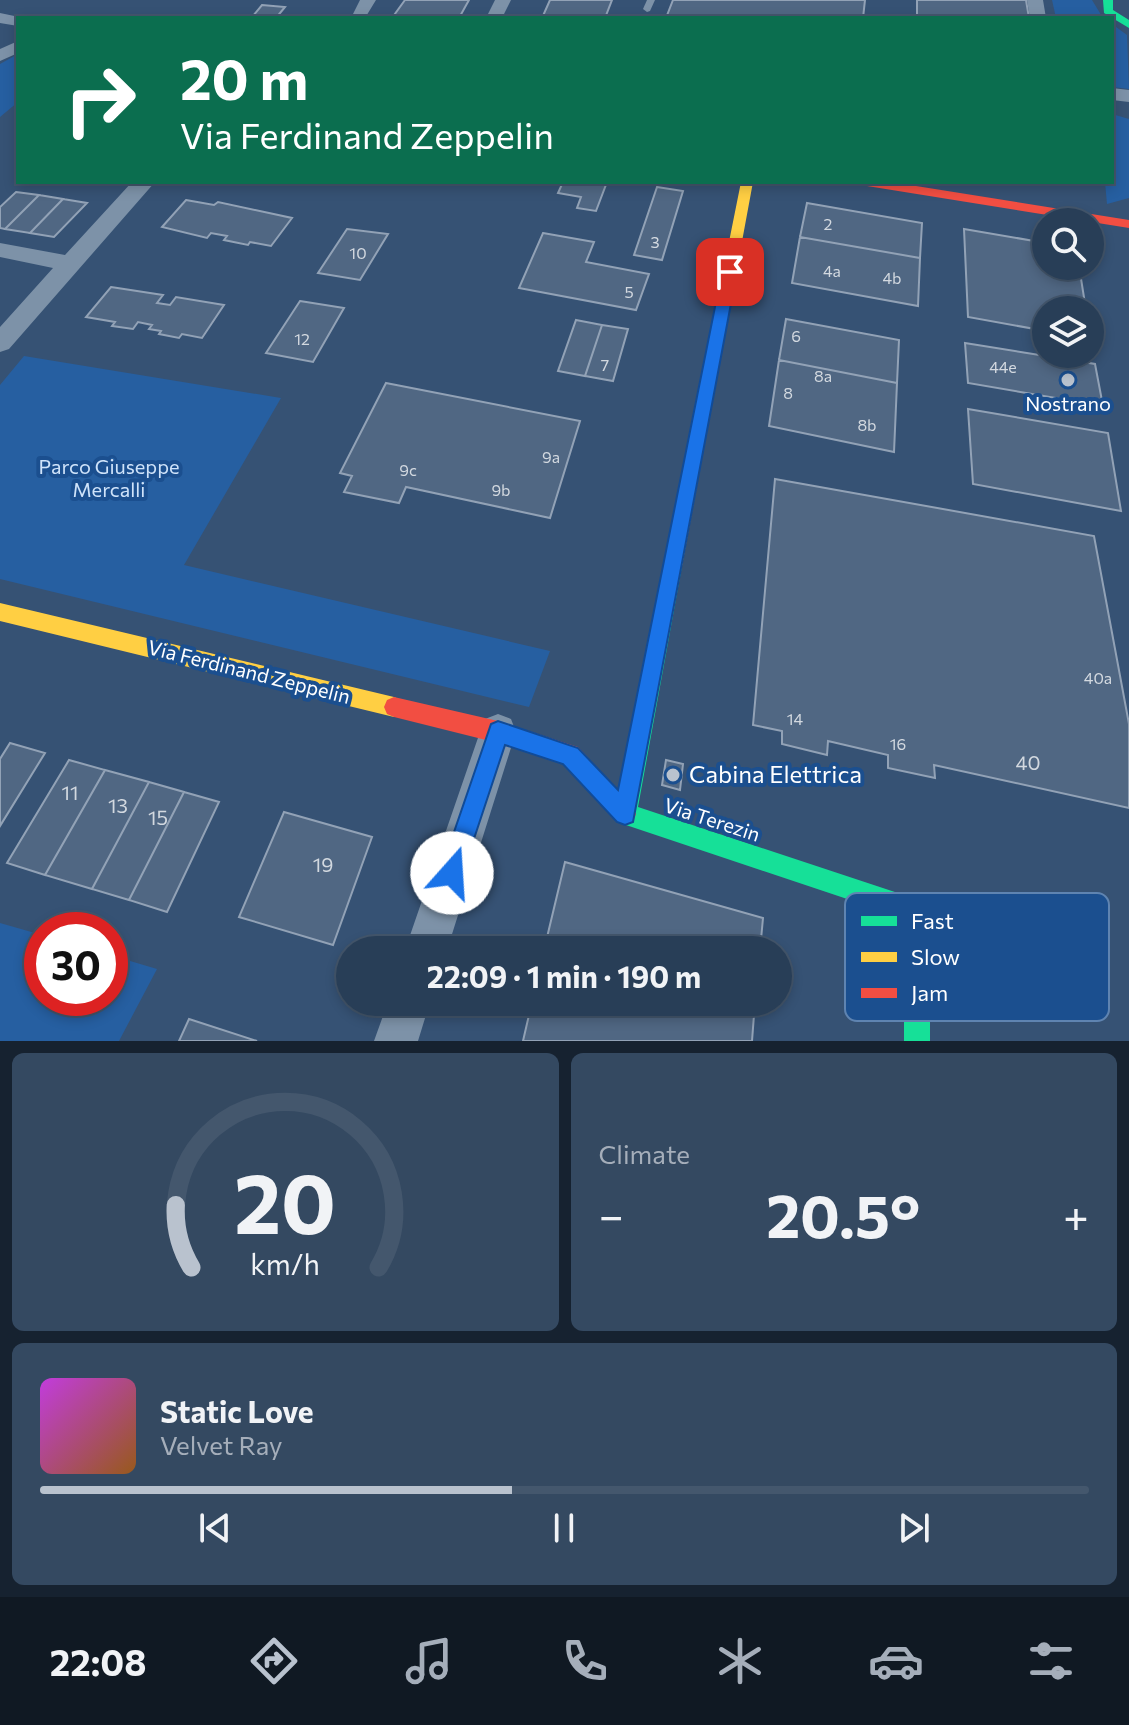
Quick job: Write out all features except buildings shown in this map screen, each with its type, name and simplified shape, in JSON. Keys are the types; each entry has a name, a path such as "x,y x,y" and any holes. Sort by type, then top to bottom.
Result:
{"street":[{"path":"358,16 368,0"},
{"path":"1108,0 1108,11 1129,25"},
{"path":"0,343 142,184"},
{"path":"625,814 747,184"},
{"path":"879,184 1129,224"},
{"path":"0,250 70,264"},
{"name":"Via Ferdinand Zeppelin","path":"0,612 498,732 570,755 625,814"},
{"path":"431,936 498,732"},
{"name":"Via Terezin","path":"625,814 865,893"},
{"path":"396,1041 404,1016"}],"green space":[{"path":"1052,0 1092,0 1102,16 1056,16"},
{"path":"1114,25 1127,35 1129,89 1114,87"},
{"path":"16,55 16,104 0,117 0,64"},
{"path":"1114,115 1129,119 1129,198 1107,204 1105,184 1114,184"},
{"name":"Parco Giuseppe Mercalli","path":"24,356 281,398 184,565 550,651 529,707 0,579 0,385"},
{"path":"0,923 24,930 24,1016 128,1016 128,960 157,969 119,1041 0,1041"}],"traffic: fast":[{"path":"1108,0 1108,11 1129,25"},
{"path":"673,566 625,814 865,893"},
{"path":"917,1021 917,1041"}],"traffic: slow":[{"path":"673,566 747,184"},
{"path":"0,612 394,707"}],"traffic: jam":[{"path":"879,184 1129,224"},
{"path":"394,707 498,732 570,755 625,814"}],"place":[{"name":"Nostrano","path":"1068,380"},
{"name":"Cabina Elettrica","path":"673,775"}],"route":[{"path":"452,873 498,732 570,755 625,814 730,272"}]}
